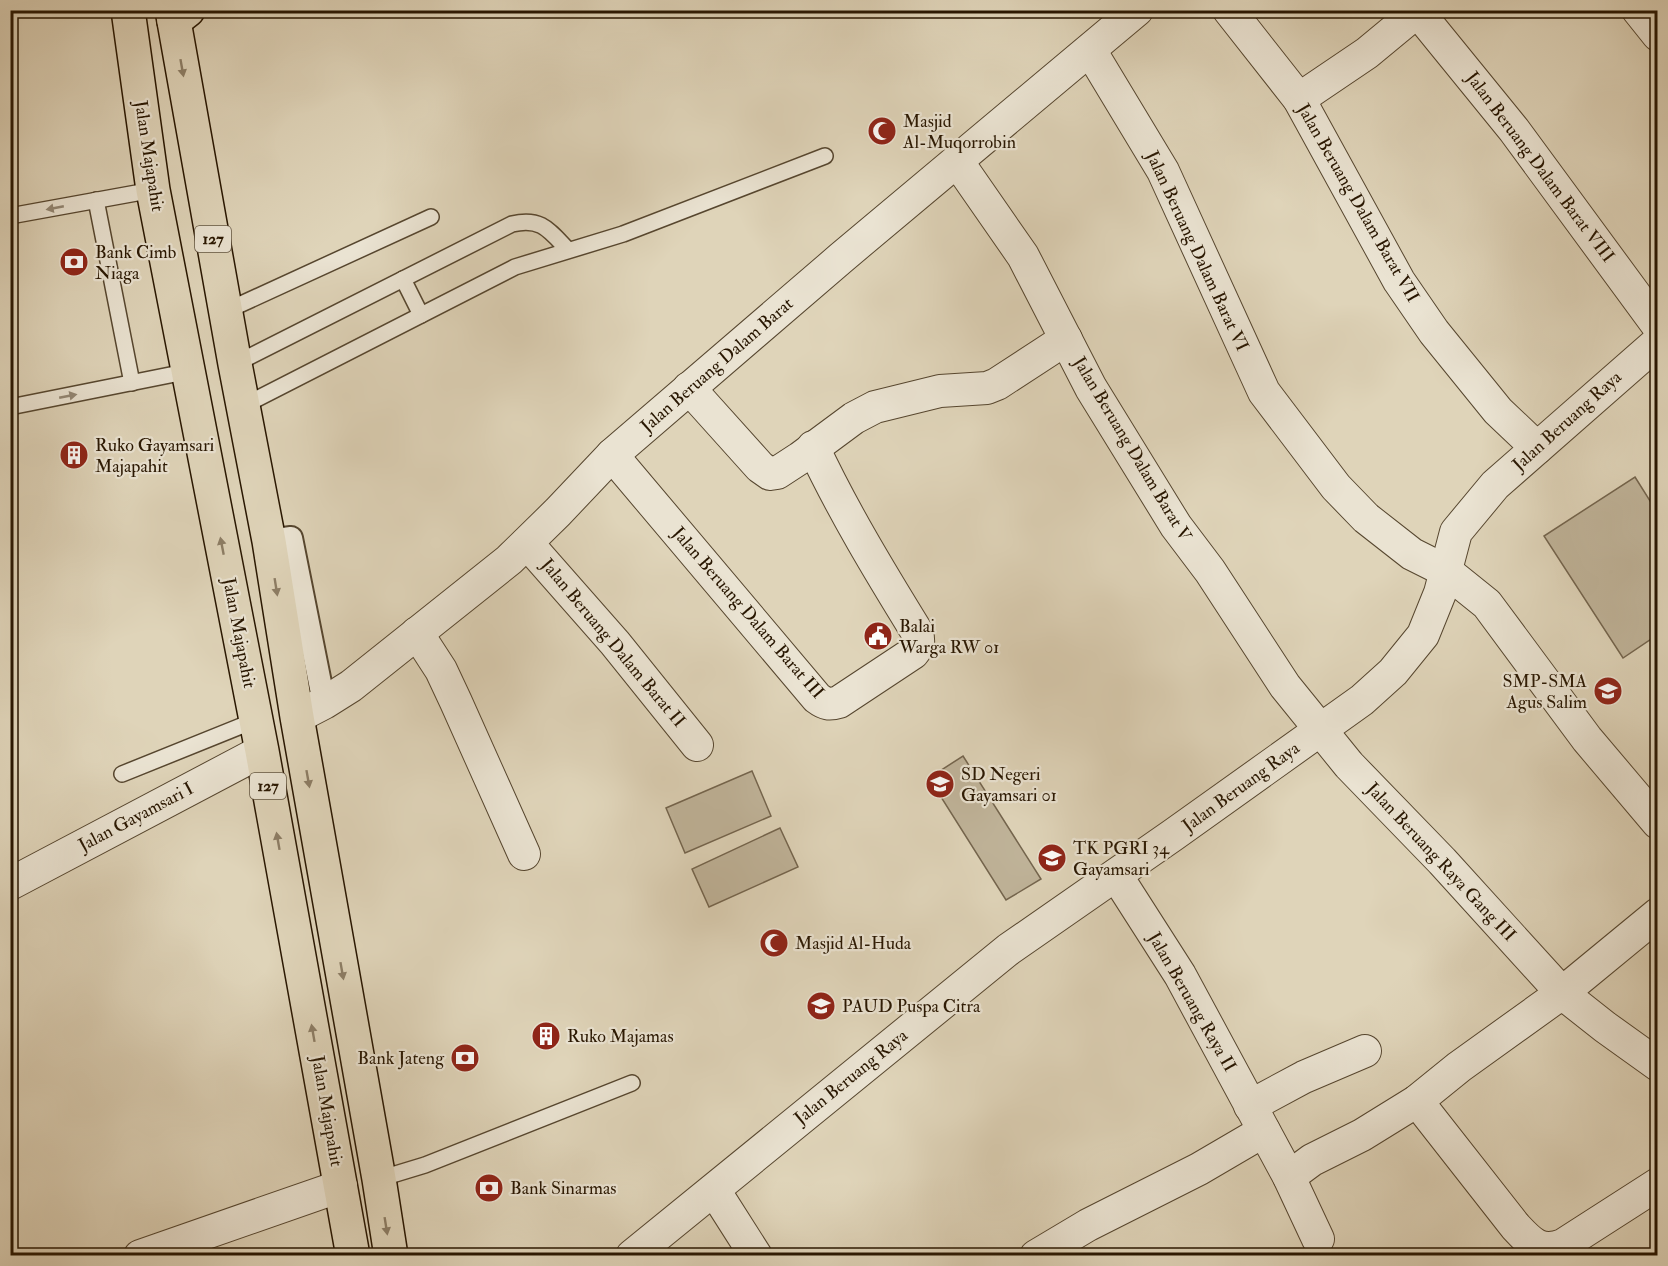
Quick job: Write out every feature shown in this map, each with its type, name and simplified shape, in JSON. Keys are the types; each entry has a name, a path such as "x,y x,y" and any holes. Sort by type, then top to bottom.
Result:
{"main road":[{"name":"Jalan Majapahit","path":"128,10 153,190 190,371 259,736 353,1256"},
{"name":"127","path":"178,14 235,364 269,541 310,710 391,1256"}],"street":[{"name":"Jalan Beruang Dalam Barat","path":"310,710 351,686 527,543 612,455 1137,10"},
{"name":"Jalan Beruang Dalam Barat VII","path":"1229,10 1299,99 1399,281 1467,374 1498,411 1537,448"},
{"path":"1638,10 1658,35"},
{"path":"1299,99 1368,53 1419,11"},
{"name":"Jalan Beruang Dalam Barat VIII","path":"1419,11 1514,130 1658,326"},
{"name":"Jalan Beruang Dalam Barat VI","path":"1090,50 1163,171 1264,392 1336,487 1366,518 1412,554 1446,572 1487,604 1587,739 1658,823"},
{"name":"Jalan Beruang Dalam Barat V","path":"957,161 1023,256 1091,388 1176,526 1210,571 1285,686 1320,730"},
{"path":"689,388 765,472 770,474 777,473 854,418 875,407 940,391 975,389 997,384 1066,339"},
{"name":"Jalan Beruang Raya","path":"632,1256 1009,949 1362,700 1393,672 1423,635 1440,593 1456,532 1495,485 1658,342"},
{"name":"Jalan Beruang Dalam Barat III","path":"612,455 823,703 831,705 914,653 918,646 917,632 866,550 833,490 813,447"},
{"name":"Jalan Beruang Dalam Barat II","path":"527,543 615,643 697,745"},
{"path":"417,633 441,670 524,854"},
{"name":"Jalan Beruang Raya Gang III","path":"1320,730 1349,765 1442,861 1562,993 1613,1034 1658,1065"},
{"name":"Jalan Gayamsari I","path":"10,884 259,736"},
{"name":"Jalan Beruang Raya II","path":"1116,875 1180,975 1288,1177 1318,1239"},
{"path":"1288,1177 1312,1160 1362,1135 1417,1101 1459,1067 1562,993 1658,914"},
{"path":"1036,1256 1088,1226 1199,1169 1304,1077 1365,1051"},
{"path":"1417,1101 1515,1226 1528,1240 1543,1248 1551,1250 1563,1245 1658,1184"},
{"path":"140,1256 341,1186"},
{"path":"714,1190 756,1256"}],"lane":[{"path":"243,406 515,267 623,234 825,156"},
{"path":"10,216 153,190"},
{"path":"96,200 132,383"},
{"path":"226,311 432,217"},
{"path":"235,364 512,224 527,220 545,227 568,250"},
{"path":"403,279 421,315"},
{"path":"10,407 190,371"},
{"path":"122,774 259,736"},
{"path":"379,1179 425,1165 632,1083"}],"shaded area":[{"path":"1635,477 1657,512 1657,635 1623,658 1544,536"},
{"path":"963,756 1041,879 1006,900 929,778"},
{"path":"752,771 771,816 685,853 666,808"},
{"path":"780,828 798,867 709,907 692,869"}],"place":[{"name":"Masjid Al-Muqorrobin","path":"882,131"},
{"name":"Bank Cimb Niaga","path":"74,262"},
{"name":"Ruko Gayamsari Majapahit","path":"74,455"},
{"name":"Balai Warga RW 01","path":"878,636"},
{"name":"SMP-SMA Agus Salim","path":"1608,691"},
{"name":"SD Negeri Gayamsari 01","path":"940,784"},
{"name":"TK PGRI 34 Gayamsari","path":"1052,858"},
{"name":"Masjid Al-Huda","path":"774,943"},
{"name":"PAUD Puspa Citra","path":"821,1006"},
{"name":"Ruko Majamas","path":"546,1036"},
{"name":"Bank Jateng","path":"465,1058"},
{"name":"Bank Sinarmas","path":"489,1188"}]}
